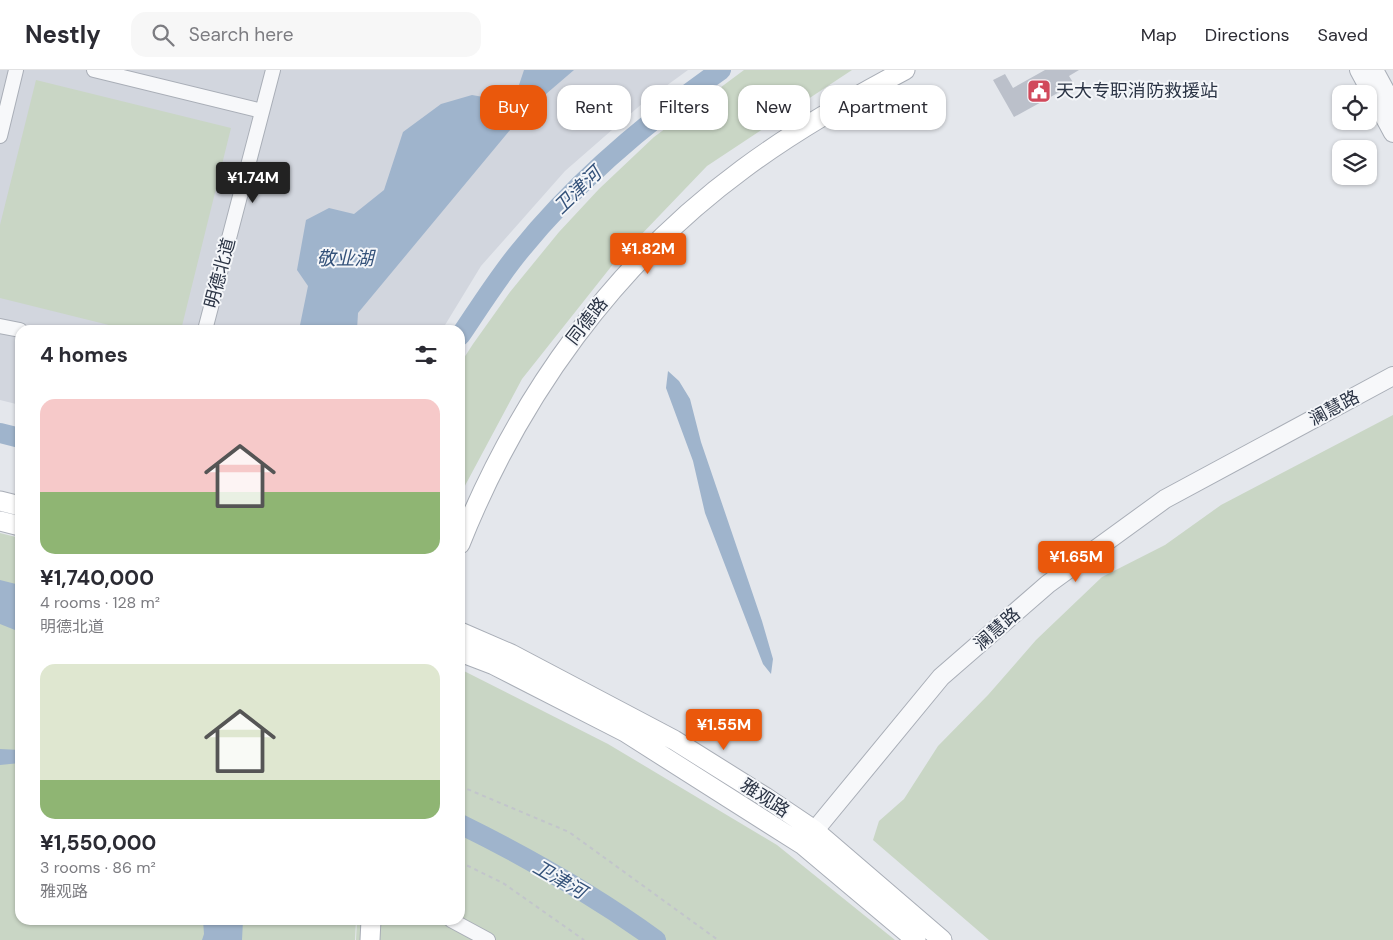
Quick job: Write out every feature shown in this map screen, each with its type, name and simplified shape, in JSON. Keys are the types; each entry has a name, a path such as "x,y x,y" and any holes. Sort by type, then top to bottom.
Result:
{"main road":[{"name":"同德路","path":"465,502 491,448 522,395 563,336 617,268 681,205 742,155 805,114 881,70"},
{"name":"同德路","path":"465,532 499,458 545,378 595,310 635,265 696,206 742,170 803,129 905,70"},
{"path":"0,501 15,505"},
{"path":"0,521 15,525"},
{"name":"雅观路","path":"465,634 511,654 674,740 814,830 942,940"},
{"name":"雅观路","path":"465,654 494,665 626,732 803,846 916,940"},
{"path":"370,940 372,925"},
{"path":"380,940 381,925"}],"street":[{"path":"0,136 16,70"},
{"path":"94,70 262,111"},
{"name":"明德北道","path":"206,325 273,70"},
{"path":"1359,70 1393,133"},
{"path":"1374,70 1393,105"},
{"path":"0,326 15,329"},
{"name":"澜慧路","path":"803,846 814,830 941,677 1048,584 1165,499 1393,376"},
{"path":"460,925 488,940"}],"path":[{"path":"465,788 569,832 718,940"},
{"path":"465,865 503,884 584,940"}],"shaded area":[{"path":"0,70 688,70 667,85 641,85 641,105 631,113 631,85 557,85 557,130 612,130 565,171 481,266 445,325 15,325 15,404 0,400"}],"green space":[{"path":"744,70 852,70 829,85 820,85 820,91 810,98 810,85 738,85 738,130 761,130 707,166 614,263 522,379 465,486 465,356 510,292 559,232 599,189 663,130 728,130 728,85 724,85"},
{"path":"36,80 231,128 182,325 109,325 0,298 0,225"},
{"path":"1393,415 1393,940 989,940 873,840 879,821 904,799 938,746 988,695 1036,640 1102,577 1165,545 1221,505"},
{"path":"0,533 15,537 15,925 356,925 355,940 0,940"},
{"path":"465,672 608,744 777,845 895,940 356,940 357,925 465,925"}],"water":[{"name":"敬业湖","path":"524,70 574,70 547,93 547,85 519,85"},
{"name":"敬业湖","path":"472,95 480,96 480,130 510,130 358,313 357,325 300,325 308,286 297,270 306,220 329,208 354,214 384,190 403,132 441,104"},
{"path":"668,371 679,381 690,399 701,442 762,621 773,659 771,674 763,664 705,513 693,461 666,388"},
{"path":"0,580 15,584 15,630 0,624"},
{"path":"0,749 15,750 15,764 0,765"},
{"path":"203,925 243,925 242,940 202,940"}],"building":[{"path":"1045,70 1079,70 1069,76 1074,84 1014,117 993,80 1005,74 1013,88"}],"waterway":[{"name":"卫津河","path":"465,328 511,262 564,201 639,132 721,70"},
{"path":"0,433 15,437"},
{"name":"卫津河","path":"465,827 561,878 656,940"}],"place":[{"name":"天大专职消防救援站","path":"1039,91"}]}
